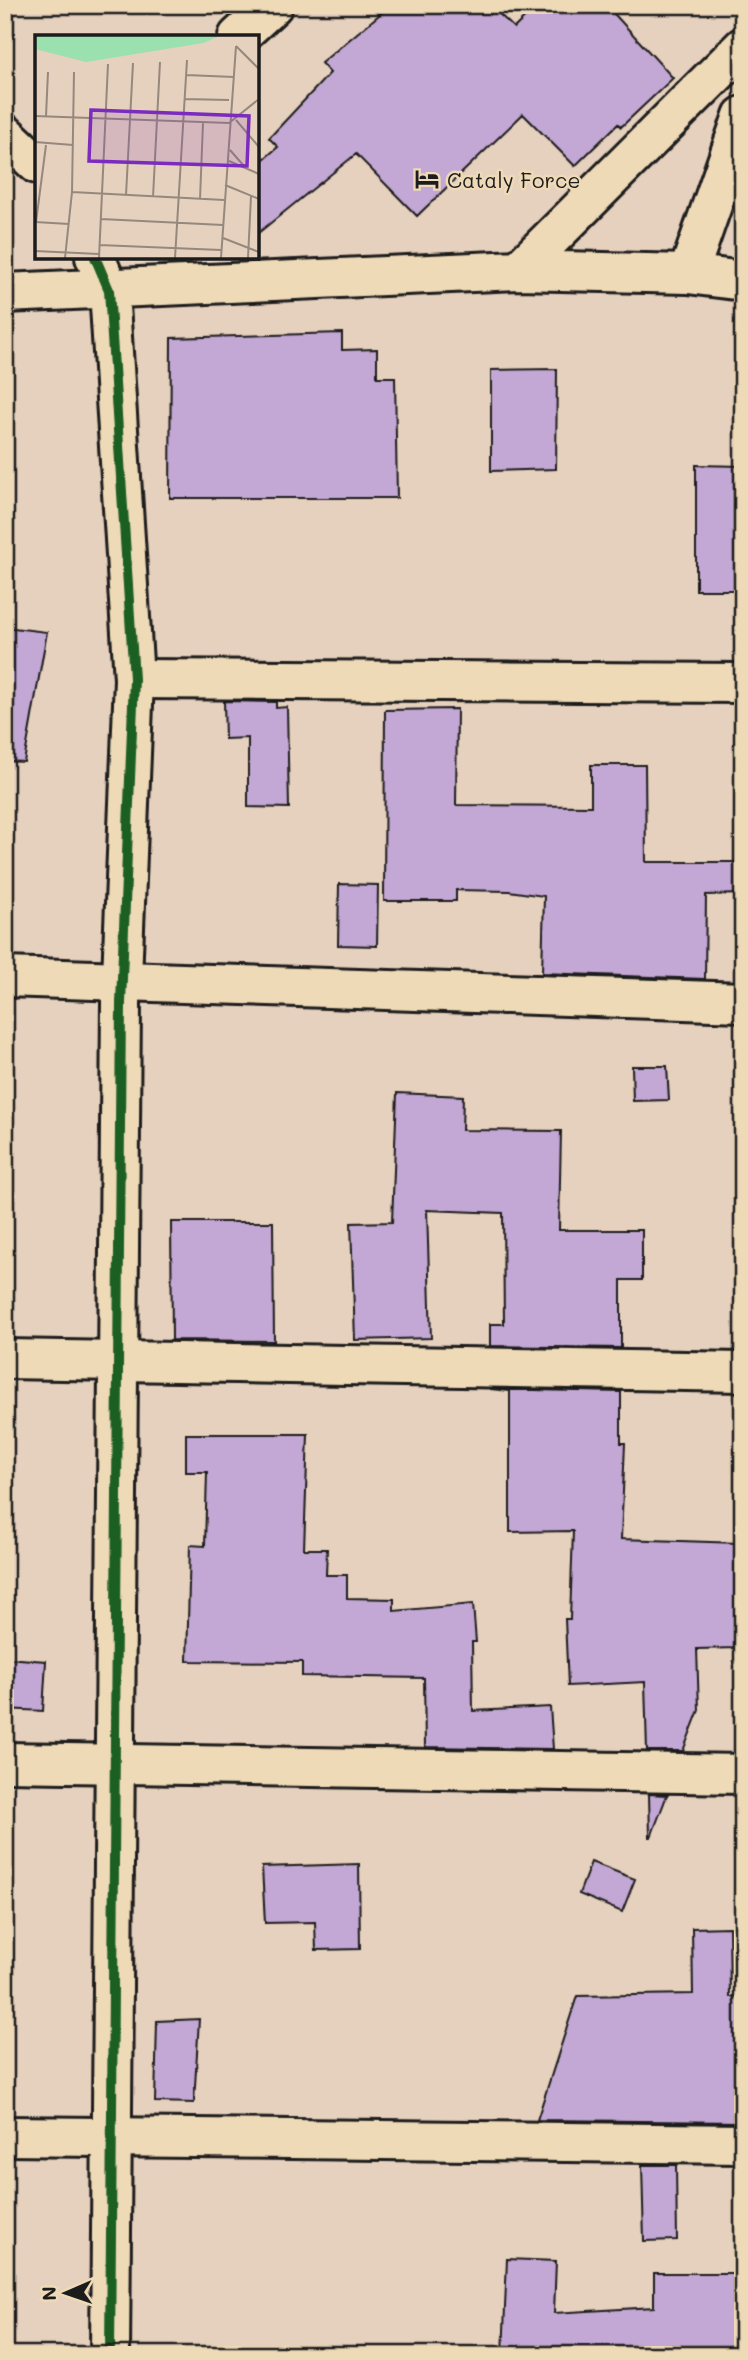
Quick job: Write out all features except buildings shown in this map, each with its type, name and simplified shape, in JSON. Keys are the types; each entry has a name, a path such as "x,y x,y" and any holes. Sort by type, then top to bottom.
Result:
{"street":[{"path":"240,35 273,5"},
{"path":"519,270 743,47"},
{"path":"688,274 743,116"},
{"path":"5,134 35,162"},
{"path":"5,293 102,274 519,270 688,274 743,281"},
{"path":"102,274 134,679 122,981 110,2355"},
{"path":"134,679 743,682"},
{"path":"5,977 743,1002"},
{"path":"5,1359 743,1372"},
{"path":"5,1762 743,1774"},
{"path":"5,2136 743,2144"}],"cycle path":[{"path":"96,259 109,290 134,679 121,1003 110,2355"}],"place":[{"name":"Cataly Force","path":"427,179"}]}
